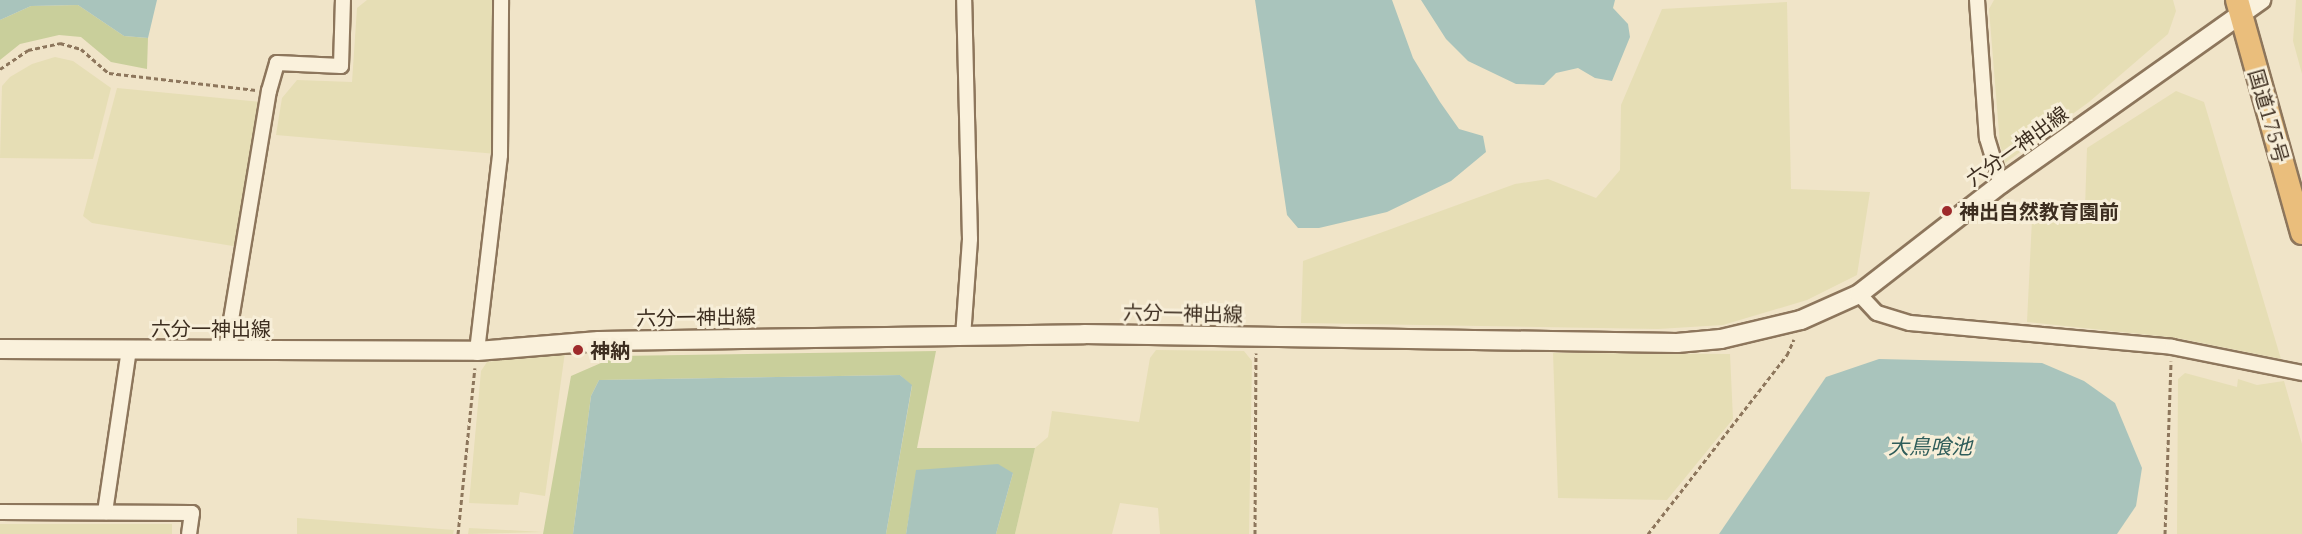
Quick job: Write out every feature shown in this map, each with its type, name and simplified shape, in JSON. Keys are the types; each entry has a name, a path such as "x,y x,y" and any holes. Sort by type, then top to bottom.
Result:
{"highway":[{"name":"国道175号","path":"2239,7 2302,233"}],"main road":[{"name":"六分一神出線","path":"0,349 477,351 571,342 963,337 1256,336 1677,344 1721,339 1801,320 1859,294 2001,184 2239,7 2261,0"}],"street":[{"path":"226,350 269,91 277,63 341,66 343,0"},
{"path":"477,351 500,155 501,0"},
{"path":"963,337 970,239 964,0"},
{"path":"1977,0 1987,138 2001,184"},
{"path":"1859,294 1877,313 1910,323 2172,347 2302,373"},
{"path":"105,512 129,350"},
{"path":"0,512 192,513 189,534"}],"path":[{"path":"0,69 28,50 60,43 81,48 109,73 269,91"},
{"path":"1648,534 1787,355 1801,320"},
{"path":"1256,336 1256,534"},
{"path":"2166,534 2172,347"},
{"path":"458,534 477,351"}],"shaded area":[{"path":"367,0 495,0 497,154 276,135 282,98 297,80 352,82 357,8"},
{"path":"1994,0 2173,0 2176,11 2168,34 2089,102 2005,163 2000,145 1989,9"},
{"path":"2296,0 2302,0 2302,74 2293,41"},
{"path":"1787,2 1791,189 1870,192 1857,275 1807,300 1723,325 1658,329 1301,323 1303,261 1515,184 1548,179 1596,198 1620,170 1621,105 1662,9"},
{"path":"55,57 73,61 111,88 93,159 0,158 2,86 10,77 32,64"},
{"path":"117,88 261,102 239,247 92,223 83,216"},
{"path":"2176,91 2204,102 2281,359 2177,338 2027,322 2032,219 2085,208 2087,148"},
{"path":"1156,350 1244,351 1252,361 1249,534 1160,534 1158,508 1120,503 1112,534 1015,534 1035,448 1048,437 1052,411 1139,422 1150,358"},
{"path":"565,352 545,496 520,492 518,505 469,503 481,371 487,362"},
{"path":"1553,353 1730,354 1733,419 1667,500 1558,498"},
{"path":"2185,373 2237,387 2238,379 2257,385 2284,381 2302,444 2302,534 2177,534 2178,379"},
{"path":"297,518 454,530 453,534 297,534"},
{"path":"0,524 172,524 172,534 0,534"},
{"path":"469,528 543,532 468,534"}],"green space":[{"path":"78,5 124,36 148,38 147,69 111,62 81,37 59,35 20,44 0,60 0,20 31,6"},
{"path":"936,351 917,448 1035,448 1015,534 996,534 1013,473 917,470 906,534 886,534 912,386 900,375 599,380 591,396 573,534 543,534 571,376 617,356"}],"water":[{"path":"0,0 157,0 148,38 124,36 78,5 31,6 0,20"},
{"path":"1255,0 1392,0 1413,58 1440,102 1459,129 1483,136 1486,152 1451,181 1387,212 1319,228 1298,228 1287,215"},
{"path":"1421,0 1615,0 1613,8 1628,24 1630,37 1612,81 1595,78 1578,68 1556,73 1544,85 1516,84 1468,61 1446,39"},
{"name":"大鳥喰池","path":"1879,359 2042,363 2084,381 2115,403 2142,468 2136,506 2117,534 1719,534 1826,377"},
{"path":"900,375 912,385 886,534 573,534 591,396 599,380"},
{"path":"998,464 1013,473 996,534 906,534 916,470"}],"place":[{"name":"神出自然教育園前","path":"1947,211"},
{"name":"神納","path":"578,350"}]}
